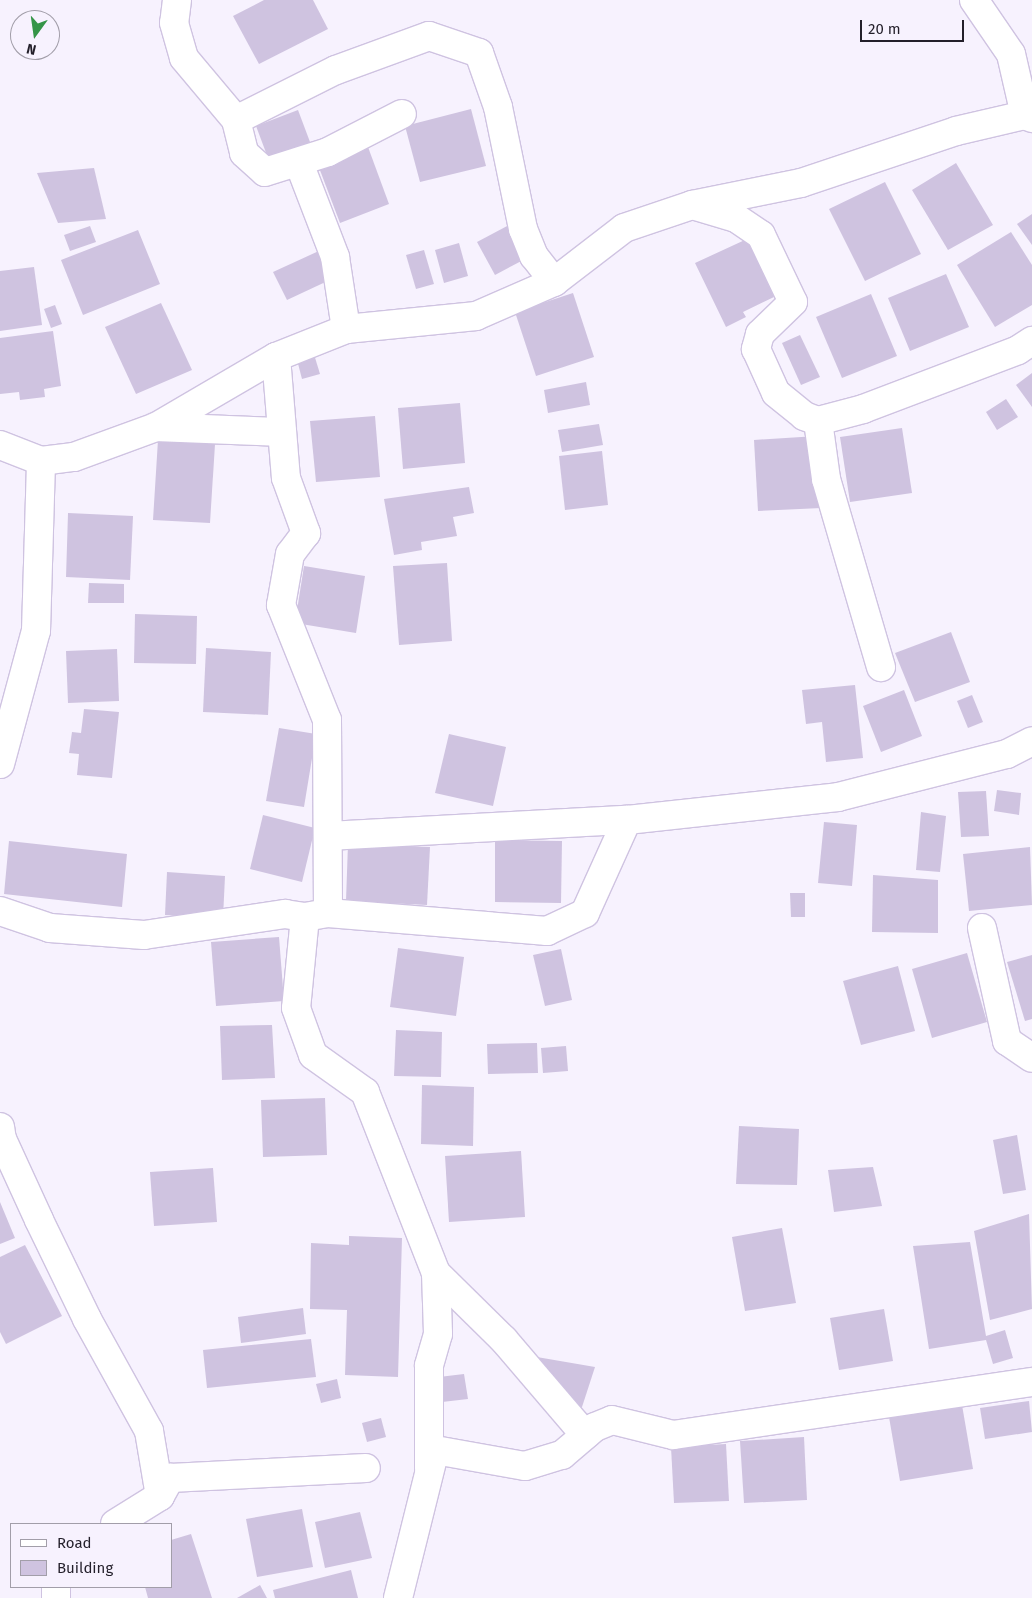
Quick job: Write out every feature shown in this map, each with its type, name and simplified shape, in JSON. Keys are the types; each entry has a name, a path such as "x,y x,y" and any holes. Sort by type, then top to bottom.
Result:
{"street":[{"path":"177,0 174,23 184,58 236,120 244,153 265,172 299,163 402,114"},
{"path":"0,445 41,461 74,457 156,427 276,357 346,329 476,316 554,282 624,228 692,205 801,183 956,130 1028,116 1011,54 974,0"},
{"path":"236,120 336,70 429,36 479,53 498,107 522,229 534,256 554,282"},
{"path":"299,163 335,257 346,329"},
{"path":"692,205 736,218 761,235 793,302 760,334 756,349 776,393 804,416 818,421 863,409 1018,350 1032,341"},
{"path":"276,357 286,478 306,533 290,554 281,604 327,720 328,836 316,915 296,1008 313,1055 365,1092 436,1273 438,1334 429,1366 429,1474"},
{"path":"818,421 826,479 881,667"},
{"path":"156,427 282,432"},
{"path":"0,764 36,631 41,461"},
{"path":"328,836 627,820 838,797 1007,754 1032,741"},
{"path":"0,911 50,928 144,935 285,914 547,931 585,913 627,820"},
{"path":"982,928 1007,1041 1032,1058"},
{"path":"0,1127 39,1220 87,1320 149,1431 160,1496"},
{"path":"436,1273 504,1340 586,1435"},
{"path":"398,1598 435,1450 526,1466 562,1455 586,1435 612,1420 673,1435 1032,1382"},
{"path":"117,1523 160,1496 170,1478 366,1468"}],"building":[{"path":"264,0 313,0 328,29 259,64 233,16"},
{"path":"471,109 486,166 420,182 405,126"},
{"path":"298,110 313,150 271,166 256,126"},
{"path":"368,147 389,204 340,223 318,165"},
{"path":"956,163 993,225 948,250 912,190"},
{"path":"94,168 106,219 58,223 37,173"},
{"path":"885,182 921,254 865,281 829,209"},
{"path":"1032,214 1032,245 1017,224"},
{"path":"509,225 527,258 495,275 477,242"},
{"path":"90,226 96,242 70,251 64,235"},
{"path":"138,230 160,284 83,315 61,260"},
{"path":"1011,232 1032,265 1032,305 995,327 957,265"},
{"path":"747,239 774,297 743,312 746,317 726,327 695,263"},
{"path":"459,243 468,276 444,283 435,250"},
{"path":"321,250 334,278 287,300 273,272"},
{"path":"424,250 434,284 416,289 406,255"},
{"path":"34,267 42,325 0,331 0,271"},
{"path":"946,274 969,327 910,351 888,298"},
{"path":"573,293 594,357 536,376 515,312"},
{"path":"871,294 897,356 842,378 816,317"},
{"path":"161,303 192,370 136,394 105,327"},
{"path":"55,305 62,324 51,328 44,309"},
{"path":"53,331 61,386 44,389 45,397 20,400 19,392 0,394 0,338"},
{"path":"800,335 820,377 801,385 782,343"},
{"path":"313,351 320,374 302,379 296,356"},
{"path":"1032,373 1032,407 1016,385"},
{"path":"586,382 590,405 548,413 544,390"},
{"path":"1006,399 1018,417 997,430 986,412"},
{"path":"460,403 465,463 403,469 398,408"},
{"path":"375,416 380,477 316,482 310,421"},
{"path":"599,424 603,445 562,452 558,430"},
{"path":"902,428 912,493 850,502 840,437"},
{"path":"817,436 821,508 758,511 754,440"},
{"path":"158,440 215,444 210,523 153,520"},
{"path":"602,451 608,505 565,510 559,456"},
{"path":"469,487 474,513 453,517 457,536 421,542 422,550 394,555 384,499"},
{"path":"68,513 133,516 130,580 66,577"},
{"path":"447,563 452,641 399,645 393,566"},
{"path":"304,566 365,576 356,633 295,623"},
{"path":"89,583 124,584 124,603 88,603"},
{"path":"135,614 197,616 196,664 134,663"},
{"path":"951,632 970,682 915,702 895,653"},
{"path":"206,648 271,652 268,715 203,712"},
{"path":"117,649 119,701 68,703 66,651"},
{"path":"855,685 863,758 826,762 822,722 806,724 802,690"},
{"path":"904,690 922,736 881,752 863,706"},
{"path":"972,695 983,722 968,728 957,701"},
{"path":"84,709 119,712 112,778 77,775 79,754 69,753 72,732 81,733"},
{"path":"279,728 316,734 304,807 266,801"},
{"path":"449,734 506,747 493,806 435,793"},
{"path":"997,790 1021,793 1019,815 994,811"},
{"path":"986,791 989,836 961,837 958,792"},
{"path":"921,812 946,816 940,872 916,870"},
{"path":"263,815 315,828 302,882 250,869"},
{"path":"824,822 857,825 852,886 818,883"},
{"path":"495,840 562,841 561,903 495,902"},
{"path":"9,841 127,854 122,907 4,894"},
{"path":"348,844 430,847 427,905 346,901"},
{"path":"1030,847 1032,905 969,911 963,854"},
{"path":"167,872 225,876 223,918 165,915"},
{"path":"873,875 938,880 938,933 872,932"},
{"path":"790,893 805,893 805,917 791,917"},
{"path":"279,937 284,1001 216,1006 211,942"},
{"path":"398,948 464,957 456,1016 390,1007"},
{"path":"561,949 572,1000 545,1006 533,955"},
{"path":"967,953 987,1022 932,1038 912,969"},
{"path":"1032,955 1032,1019 1025,1021 1007,962"},
{"path":"898,966 915,1031 861,1045 843,981"},
{"path":"272,1025 275,1078 222,1080 220,1026"},
{"path":"396,1030 442,1032 441,1077 394,1076"},
{"path":"537,1043 538,1073 488,1074 487,1044"},
{"path":"566,1046 568,1071 543,1073 541,1048"},
{"path":"422,1085 474,1087 473,1146 421,1144"},
{"path":"325,1098 327,1155 263,1157 261,1100"},
{"path":"739,1126 799,1129 797,1185 736,1184"},
{"path":"1017,1135 1026,1190 1003,1194 993,1140"},
{"path":"521,1151 525,1217 449,1222 445,1156"},
{"path":"873,1167 882,1206 834,1212 828,1170"},
{"path":"213,1168 217,1222 154,1226 150,1172"},
{"path":"0,1202 15,1238 0,1244"},
{"path":"1029,1214 1032,1309 990,1320 974,1231"},
{"path":"782,1228 796,1303 745,1311 732,1237"},
{"path":"349,1236 402,1238 398,1377 345,1375 347,1310 310,1309 311,1243 349,1245"},
{"path":"970,1242 986,1336 1005,1330 1013,1358 993,1364 986,1340 929,1349 913,1246"},
{"path":"25,1245 62,1316 6,1344 0,1332 0,1257"},
{"path":"303,1308 306,1334 241,1343 238,1317"},
{"path":"884,1309 893,1361 839,1370 830,1318"},
{"path":"311,1339 316,1377 207,1388 203,1350"},
{"path":"531,1356 595,1367 582,1407 538,1403"},
{"path":"464,1374 468,1399 442,1402 439,1377"},
{"path":"337,1379 341,1398 321,1403 316,1384"},
{"path":"1029,1401 1032,1432 985,1439 980,1408"},
{"path":"962,1405 973,1469 900,1481 889,1417"},
{"path":"381,1418 386,1437 367,1442 362,1423"},
{"path":"804,1437 807,1500 744,1503 740,1441"},
{"path":"726,1444 729,1501 674,1503 671,1447"},
{"path":"302,1509 313,1567 257,1577 246,1519"},
{"path":"360,1512 372,1558 325,1568 315,1522"},
{"path":"191,1534 212,1598 148,1598 145,1588 172,1588 172,1540"},
{"path":"351,1570 358,1598 275,1598 273,1590"},
{"path":"260,1585 267,1598 237,1598"}]}
